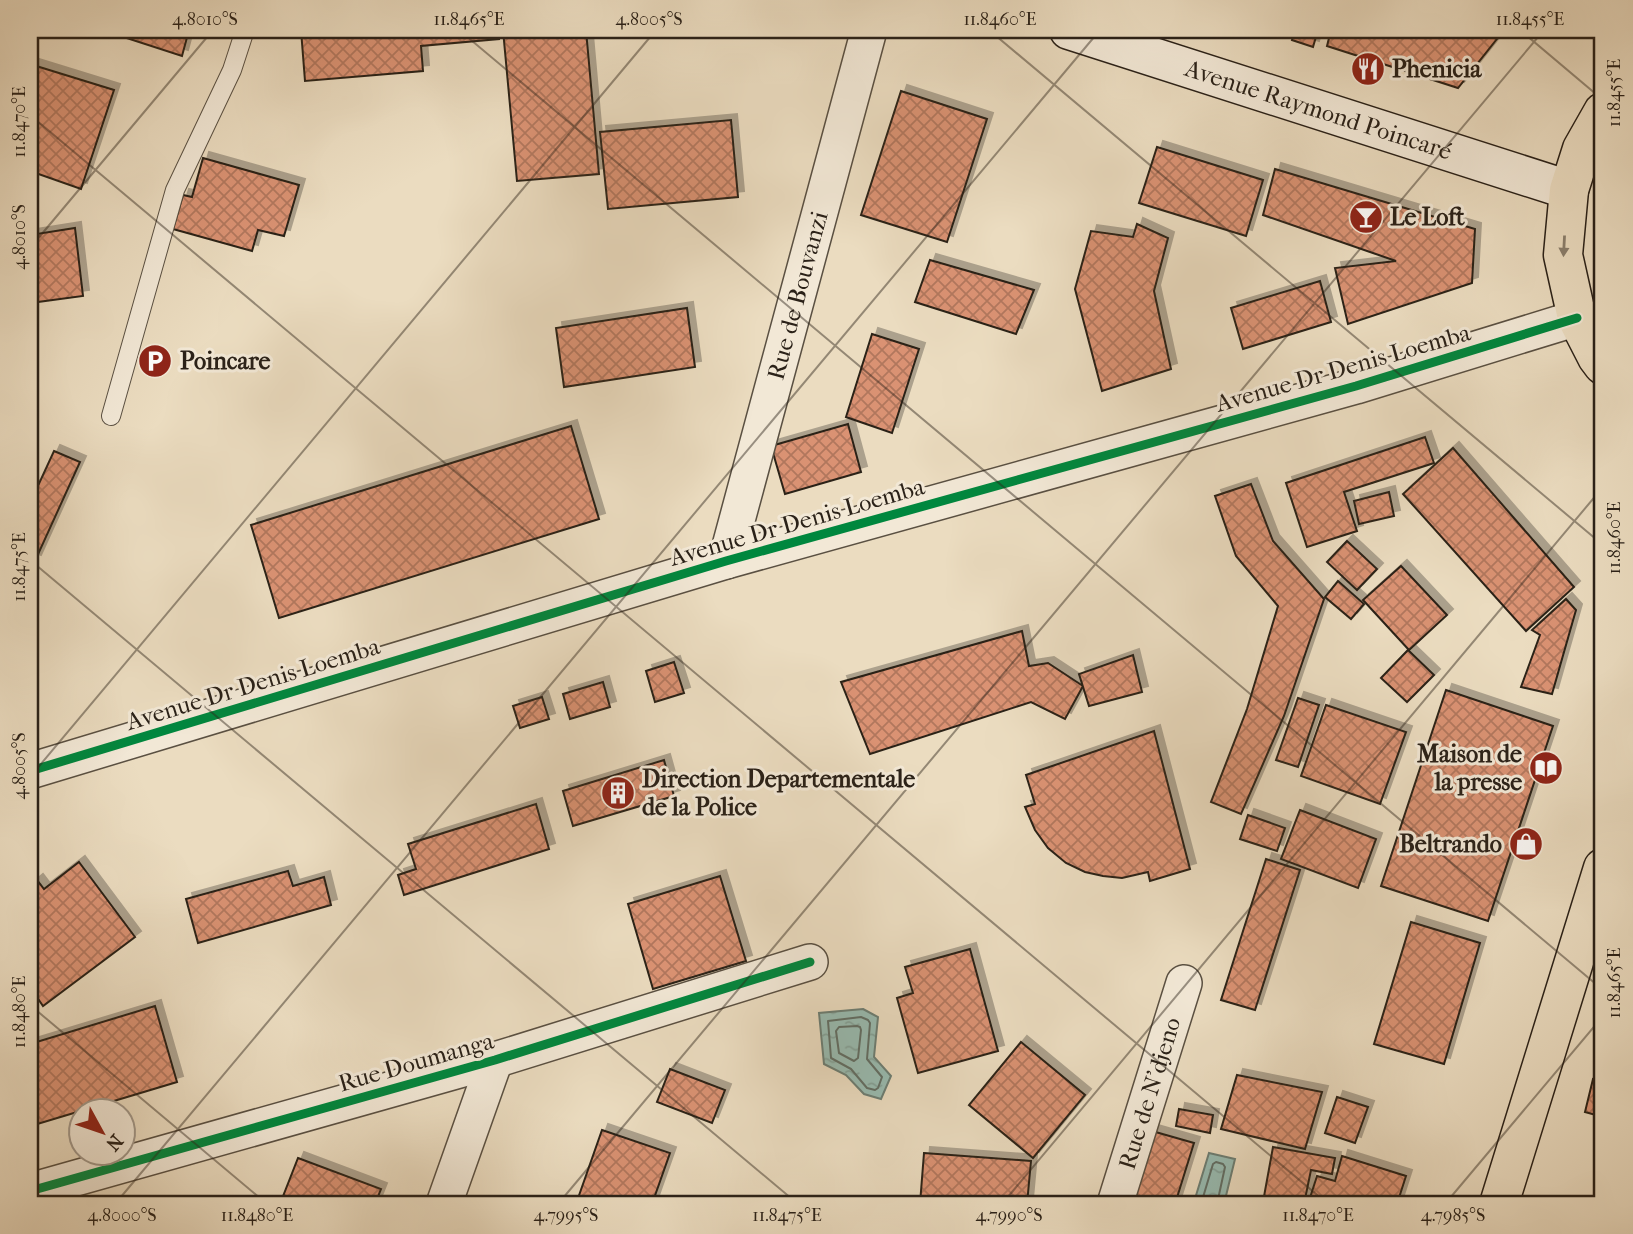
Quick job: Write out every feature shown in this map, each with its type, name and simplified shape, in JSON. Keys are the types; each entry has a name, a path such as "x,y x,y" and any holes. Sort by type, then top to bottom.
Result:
{"main road":[{"path":"1603,112 1582,149 1569,190 1563,255 1577,318 1603,365"},
{"path":"1499,1204 1603,867"}],"street":[{"name":"Rue de Bouvanzi","path":"726,561 869,30"},
{"name":"Avenue Raymond Poincaré","path":"1069,30 1569,190"},
{"name":"Avenue Dr Denis Loemba","path":"30,772 726,561 1356,386 1577,318"},
{"name":"Rue Doumanga","path":"30,1191 495,1060 810,962"},
{"name":"Rue de N'djeno","path":"1115,1204 1184,983"},
{"path":"444,1204 495,1060"}],"lane":[{"path":"111,416 175,190 232,70 245,30"}],"water":[{"path":"863,1009 878,1017 874,1057 891,1076 881,1099 864,1094 846,1075 824,1064 819,1013"},
{"path":"1209,1153 1235,1159 1224,1204 1194,1202"}],"building":[{"path":"102,30 189,30 182,56"},
{"path":"301,30 498,30 499,39 421,46 423,71 305,81"},
{"path":"503,30 586,30 599,174 517,181"},
{"path":"1295,30 1318,30 1313,47 1292,40"},
{"path":"1331,30 1504,30 1458,88 1327,46"},
{"path":"33,65 114,90 81,189 30,171 30,75"},
{"path":"901,91 987,119 947,242 861,215"},
{"path":"731,120 738,197 608,209 600,132"},
{"path":"1157,147 1263,180 1246,236 1139,203"},
{"path":"203,158 299,185 284,236 258,230 252,251 173,229 183,195 192,197"},
{"path":"1275,169 1475,229 1472,283 1348,324 1335,268 1396,261 1263,215"},
{"path":"1137,224 1168,238 1154,291 1171,369 1102,391 1075,289 1091,231 1133,237"},
{"path":"75,228 83,296 30,303 30,235"},
{"path":"930,260 1034,290 1016,334 915,302"},
{"path":"1320,281 1331,322 1243,349 1231,308"},
{"path":"687,308 695,367 564,387 556,328"},
{"path":"872,334 919,349 892,433 846,417"},
{"path":"848,424 861,472 785,494 771,446"},
{"path":"571,426 599,519 279,618 251,525"},
{"path":"1425,437 1434,463 1344,492 1357,531 1307,547 1286,483"},
{"path":"1453,448 1574,587 1526,631 1403,494"},
{"path":"54,451 80,462 35,561 30,559 30,485 37,488"},
{"path":"1251,484 1273,541 1324,599 1284,716 1241,814 1211,802 1247,709 1278,606 1236,556 1215,496"},
{"path":"1389,492 1394,516 1359,524 1354,501"},
{"path":"1347,541 1377,569 1357,590 1327,562"},
{"path":"1401,566 1447,615 1409,650 1363,600"},
{"path":"1338,581 1364,604 1351,619 1325,597"},
{"path":"1566,599 1576,610 1552,694 1521,687 1540,635 1532,630"},
{"path":"1022,631 1029,666 1048,663 1083,686 1065,719 1031,702 870,754 841,682"},
{"path":"1408,650 1434,675 1407,702 1381,678"},
{"path":"1133,655 1142,692 1089,706 1079,674"},
{"path":"674,662 684,693 655,702 646,671"},
{"path":"603,682 610,707 570,719 563,694"},
{"path":"1446,690 1553,726 1488,921 1381,886"},
{"path":"542,697 549,719 520,728 513,706"},
{"path":"1298,698 1319,705 1298,767 1276,760"},
{"path":"1326,705 1406,732 1380,804 1301,776"},
{"path":"1154,731 1190,869 1150,881 1148,872 1122,878 1103,876 1085,872 1066,863 1048,848 1035,830 1025,807 1035,804 1026,775"},
{"name":"Direction Departementale de la Police","path":"664,760 674,796 573,826 563,791"},
{"path":"536,804 549,849 404,895 398,875 416,869 408,844"},
{"path":"1300,810 1376,839 1358,888 1281,859"},
{"path":"1248,815 1285,828 1277,851 1240,839"},
{"path":"1266,859 1300,870 1255,1010 1221,1000"},
{"path":"79,862 135,937 43,1006 30,987 30,886 37,880 44,889"},
{"path":"288,871 293,886 324,877 331,905 198,943 186,899"},
{"path":"720,876 746,961 653,989 628,904"},
{"path":"1411,922 1480,943 1444,1064 1374,1044"},
{"path":"970,949 998,1051 918,1073 897,998 913,993 905,967"},
{"path":"155,1006 177,1082 124,1098 66,1098 66,1115 34,1125 30,1111 30,1044"},
{"path":"1021,1042 1085,1095 1033,1158 969,1105"},
{"path":"670,1069 725,1090 712,1123 657,1102"},
{"path":"1237,1075 1322,1092 1305,1149 1221,1129"},
{"path":"1593,1079 1603,1082 1603,1117 1585,1112"},
{"path":"1337,1097 1368,1107 1355,1143 1325,1133"},
{"path":"1179,1109 1213,1115 1210,1133 1176,1126"},
{"path":"602,1130 670,1153 652,1204 576,1204"},
{"path":"1152,1131 1194,1143 1175,1204 1129,1204"},
{"path":"1273,1147 1335,1158 1332,1174 1311,1170 1304,1204 1263,1202"},
{"path":"924,1153 1031,1161 1027,1204 920,1204"},
{"path":"1342,1156 1406,1176 1397,1204 1308,1204 1317,1176 1335,1181"},
{"path":"298,1158 381,1189 375,1204 280,1204"}],"cycle path":[{"path":"30,771 726,561 1356,386 1577,318"},
{"path":"30,1191 495,1060 810,962"}],"place":[{"name":"Phenicia","path":"1368,69"},
{"name":"Le Loft","path":"1366,217"},
{"name":"Poincare","path":"155,361"},
{"name":"Maison de la presse","path":"1546,768"},
{"name":"Direction Departementale de la Police","path":"618,793"},
{"name":"Beltrando","path":"1526,844"}]}
